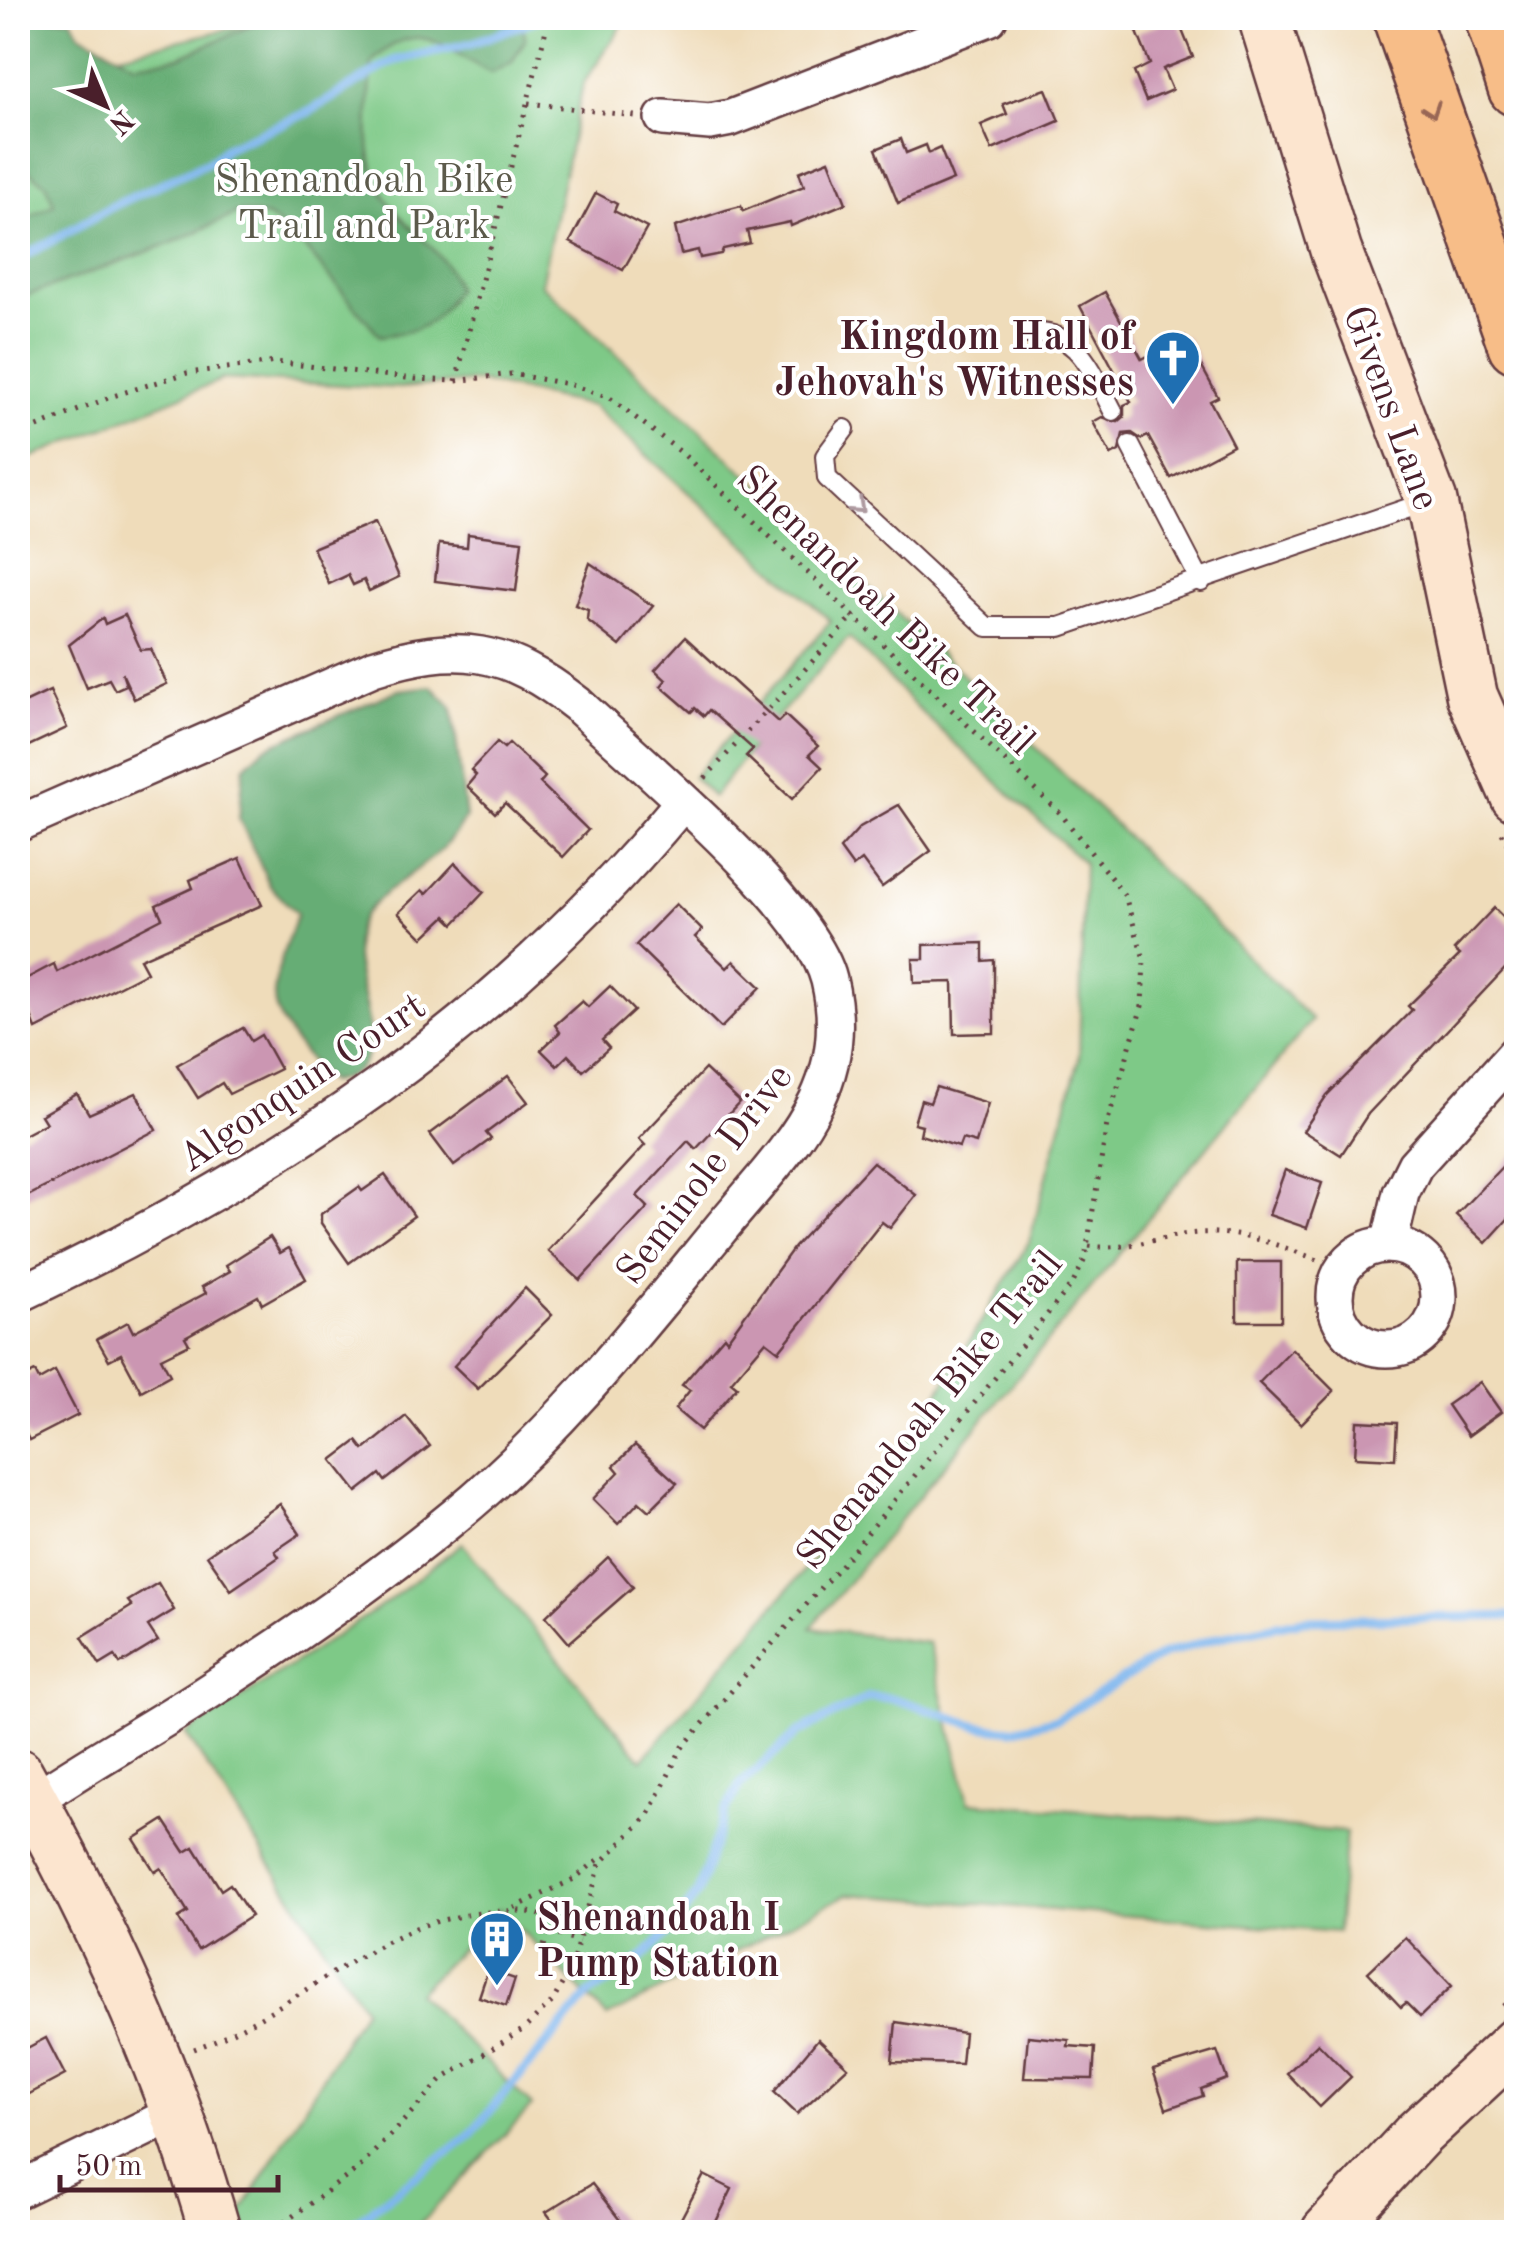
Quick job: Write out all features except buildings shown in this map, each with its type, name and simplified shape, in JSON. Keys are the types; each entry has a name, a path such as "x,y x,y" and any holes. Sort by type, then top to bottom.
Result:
{"highway":[{"path":"1401,18 1516,344"},
{"path":"1492,18 1516,88"}],"street":[{"path":"663,118 731,118 989,18"},
{"name":"Givens Lane","path":"1264,18 1336,252 1431,500 1472,696 1516,796"},
{"name":"Seminole Drive","path":"18,824 337,682 424,652 445,651 508,662 540,678 576,704 793,912 816,946 828,979 835,1034 819,1103 610,1364 486,1489 404,1556 290,1638 25,1787"},
{"name":"Algonquin Court","path":"18,1295 194,1207 350,1110 418,1060 548,946 682,803"},
{"path":"1389,1245 1401,1193 1415,1166 1516,1053"},
{"path":"1389,1245 1409,1249 1426,1261 1436,1278 1440,1298 1436,1319 1424,1336 1406,1346 1386,1350 1366,1346 1349,1334 1338,1316 1334,1296 1343,1270 1369,1248 1389,1245"},
{"path":"25,1787 88,1904 158,2062 214,2228"},
{"path":"1327,2232 1418,2134 1516,2042"},
{"path":"18,2190 176,2113"}],"lane":[{"path":"1025,334 1047,330 1068,338 1113,411"},
{"path":"845,429 825,456 827,478 987,627 1060,627 1201,582 1431,500"},
{"path":"1130,445 1201,582"}],"path":[{"path":"456,381 549,18"},
{"path":"528,104 663,118"},
{"name":"Shenandoah Bike Trail","path":"18,435 144,385 239,364 288,363 456,381 511,374 568,384 610,398 682,453 1067,820 1114,876 1136,922 1144,959 1142,1006 1107,1124 1088,1246 1079,1271 1062,1298 852,1552 690,1737 649,1814 600,1864 561,1989 540,2015 444,2078 359,2168 271,2232"},
{"path":"682,803 855,614"},
{"path":"1088,1246 1128,1247 1179,1235 1224,1234 1289,1249 1343,1270"},
{"path":"497,1912 574,1879 625,1840"},
{"path":"158,2062 233,2034 407,1930 497,1912 534,1912 546,1920 544,1946"},
{"path":"548,1932 578,1941"}],"green space":[{"path":"18,18 71,18 80,33 135,64 180,57 268,18 520,18 525,40 512,62 491,73 446,46 419,38 389,47 372,62 368,132 378,183 395,210 444,262 456,289 448,302 417,329 380,336 294,235 268,217 240,212 174,242 18,299 18,223 54,204 46,184 18,163"},
{"name":"Shenandoah Bike Trail and Park","path":"278,18 627,18 583,84 541,284 961,673 1312,1020 811,1628 929,1643 969,1802 1346,1832 1337,1932 848,1894 607,2017 500,1909 417,1993 532,2106 412,2232 246,2232 241,2213 364,2008 186,1734 383,1605 462,1543 642,1760 896,1463 1029,1242 1079,1059 1084,863 919,710 849,637 766,730 713,797 693,777 831,621 592,406 477,381 400,388 223,379 18,463 18,77"},
{"path":"432,686 452,707 466,817 443,848 373,904 359,925 358,970 370,1040 366,1059 353,1074 329,1082 290,1035 275,1005 278,972 297,914 270,886 239,818 244,767 264,748 398,690"}],"waterway":[{"path":"18,260 111,207 214,159 225,148 309,112 393,61 472,43 540,18"},
{"path":"342,2232 468,2137 589,1994 629,1970 673,1928 698,1892 726,1810 740,1785 799,1732 869,1697 892,1698 978,1726 1012,1730 1057,1719 1162,1655 1219,1637 1303,1620 1516,1616"}],"place":[{"name":"Kingdom Hall of Jehovah's Witnesses","path":"1173,407"},
{"name":"Shenandoah I Pump Station","path":"497,1988"}]}
